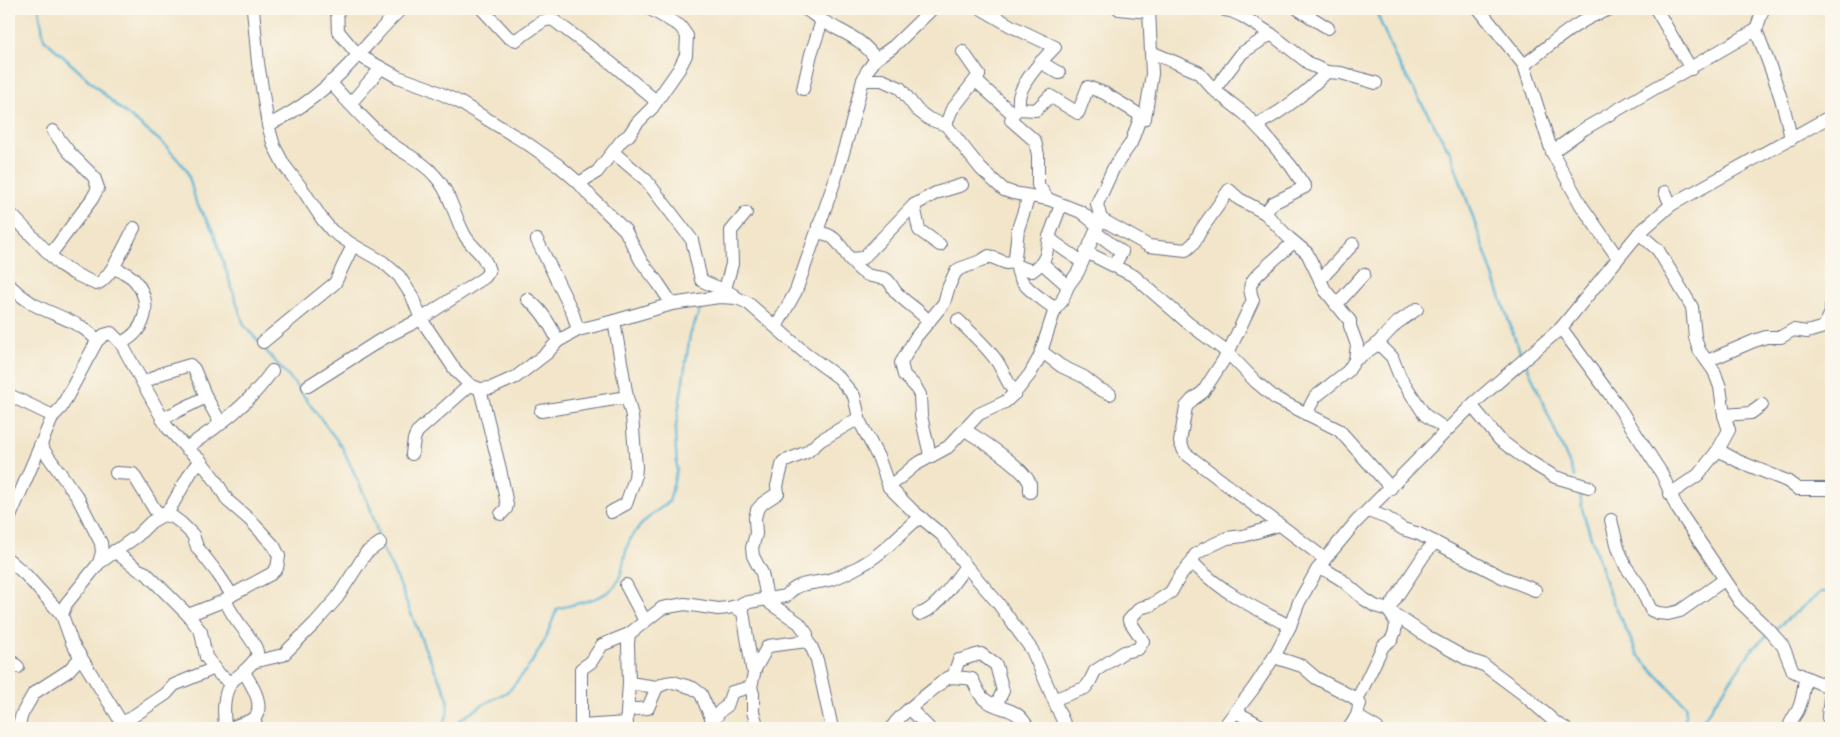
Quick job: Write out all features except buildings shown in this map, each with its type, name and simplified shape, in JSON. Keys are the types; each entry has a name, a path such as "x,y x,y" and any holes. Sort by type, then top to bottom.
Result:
{"street":[{"path":"253,9 258,63 268,125 274,146 284,165 322,219 332,230 353,245 383,262 399,276 412,296 421,319 456,371 475,387 500,469 506,505 506,509 501,514"},
{"path":"337,9 338,31 358,56 398,77 429,88 459,102 528,144 579,183 626,230 641,261 672,304"},
{"path":"268,125 290,114 330,82 358,56 383,25 401,9"},
{"path":"482,9 508,37 516,40 543,21 552,19 611,63 656,101"},
{"path":"579,183 597,172 622,140 629,135 679,69 686,55 687,36 680,26 650,9"},
{"path":"805,9 822,21 857,39 867,47 876,59"},
{"path":"776,327 796,291 851,126 863,80 876,59 894,46 932,9"},
{"path":"982,9 1055,47 1040,62 1019,96 1016,112 1012,120 1035,141 1038,155 1038,185 1048,199"},
{"path":"1119,9 1149,10 1152,74 1145,118"},
{"path":"1298,9 1328,28"},
{"path":"1479,9 1524,65 1552,152 1581,205 1618,258"},
{"path":"1524,65 1578,24 1602,11 1611,9"},
{"path":"1656,9 1691,69"},
{"path":"1763,9 1756,30 1786,112 1791,139"},
{"path":"1225,10 1231,10 1271,34 1311,65 1327,72 1341,73 1376,83"},
{"path":"803,89 811,54 822,21"},
{"path":"1552,152 1584,130 1756,30"},
{"path":"1214,90 1242,53 1271,34"},
{"path":"963,52 979,75"},
{"path":"1151,52 1198,72 1214,90 1256,125 1291,166 1305,187 1272,203 1265,213"},
{"path":"1040,62 1059,73"},
{"path":"350,104 381,68"},
{"path":"1256,125 1272,118 1299,98 1327,72"},
{"path":"979,75 976,81 981,87 1016,112 1036,110 1050,96 1078,113 1088,87 1104,93 1145,118"},
{"path":"946,124 951,111 979,75"},
{"path":"863,80 882,80 900,88 917,110 929,119 946,124 981,169 1004,190 1048,199 1081,212 1098,225 1122,252 1114,265"},
{"path":"308,386 382,339 421,319 485,277 489,271 485,258 479,254 465,235 457,215 436,176 426,167 402,152 364,120 330,82"},
{"path":"1223,728 1274,657 1290,626 1299,602 1325,559 1368,511 1447,430 1520,361 1560,328 1639,233 1671,205 1831,116"},
{"path":"889,487 914,465 948,447 979,414 1005,402 1030,374 1042,351 1055,309 1062,301 1068,286 1078,272 1098,225 1097,204 1113,169 1131,143 1139,121 1145,118"},
{"path":"50,255 92,199 98,188 94,176 69,152 53,131"},
{"path":"613,152 646,180 692,240 702,280 710,285 725,289 748,303 804,352 840,378 854,396 860,418 880,459 889,487 942,535 998,603 1032,650 1055,699 1062,726"},
{"path":"850,260 863,258 914,205 936,193 962,185"},
{"path":"1098,225 1149,246 1186,250 1194,243 1229,190 1239,199 1265,213 1307,254 1320,280 1336,305 1350,321 1357,345 1355,360"},
{"path":"1665,192 1671,205"},
{"path":"1029,196 1018,230 1014,264 1017,273 1025,285 1055,309"},
{"path":"914,205 919,230 940,245"},
{"path":"930,455 921,416 920,395 915,386 904,375 901,363 916,337 944,303 952,279 959,269 989,256 1001,262 1014,264 1032,271 1042,263 1061,205"},
{"path":"9,212 50,255 73,273 96,284 104,280 113,268 134,228"},
{"path":"725,289 732,264 731,231 746,213"},
{"path":"818,226 820,233 828,233 863,273 885,278 896,292 923,314 929,322"},
{"path":"1639,233 1658,250 1692,307 1695,337 1699,350 1714,371 1720,387 1724,415 1729,430 1718,450 1698,476 1670,494"},
{"path":"1049,237 1055,243 1084,257 1114,265 1134,276 1188,323 1228,353 1256,382 1275,398 1339,430 1391,488"},
{"path":"537,240 572,311 578,330"},
{"path":"1293,242 1251,284 1250,292 1253,300 1228,353 1203,392 1186,407 1180,442 1185,453 1325,559"},
{"path":"1320,280 1353,244"},
{"path":"263,342 335,283 353,245"},
{"path":"1042,263 1068,286"},
{"path":"113,268 125,273 136,281 147,304 144,320 131,338 121,343"},
{"path":"1336,305 1364,274"},
{"path":"9,285 33,304 84,329 97,341"},
{"path":"412,454 417,432 475,387 491,388 516,377 547,353 558,341 578,330 672,304 719,297 737,298"},
{"path":"527,299 535,304 551,326 558,341"},
{"path":"1707,362 1766,337 1781,338 1794,330 1807,332 1828,330 1831,306"},
{"path":"1306,414 1315,397 1348,370 1355,360 1378,343 1397,323 1417,309"},
{"path":"958,320 998,363 1003,375 1015,393"},
{"path":"611,512 626,504 635,478 636,467 632,416 614,321"},
{"path":"1560,328 1616,403 1662,474 1677,508 1740,602 1783,646 1793,671 1831,688 1828,716 1831,718"},
{"path":"10,512 53,416 60,408 97,341 104,335 111,333 121,343 162,419 186,448 200,460 228,501 250,520 274,546 279,556 277,568 271,574 229,597 188,615"},
{"path":"1378,343 1392,357 1400,377 1425,415 1447,430"},
{"path":"1042,351 1061,366 1084,377 1099,389 1110,394"},
{"path":"143,383 163,373 190,365 194,369 206,397 221,424"},
{"path":"186,448 236,413 255,393 272,370"},
{"path":"9,395 53,416"},
{"path":"162,419 206,397"},
{"path":"541,411 627,397"},
{"path":"1724,415 1751,413 1762,405"},
{"path":"1472,406 1500,440 1524,458 1565,482 1589,487"},
{"path":"832,728 817,660 807,641 807,634 799,623 772,604 767,598 766,585 753,556 752,548 756,534 754,527 758,510 763,503 778,493 777,486 783,462 806,452 821,440 860,418"},
{"path":"965,430 986,443 1014,465 1028,481 1030,492"},
{"path":"40,446 83,507 101,543 100,563"},
{"path":"1718,450 1738,461 1787,481 1798,489 1831,489"},
{"path":"62,615 66,604 100,563 137,536 151,522 163,515 171,507 200,460"},
{"path":"116,473 133,474 155,510 181,522 193,535 197,547 229,597 232,616 256,646 257,655 248,667 231,683 226,694 225,728"},
{"path":"1368,511 1387,518 1403,529 1436,542 1502,577 1535,590"},
{"path":"629,634 627,726 581,727 581,669 591,662 602,645 629,634 662,608 685,604 718,609 734,607 767,598 786,596 800,584 834,579 868,562 915,521 922,518"},
{"path":"1611,520 1618,548 1626,567 1639,585 1651,610 1668,614 1680,611 1724,580"},
{"path":"1055,699 1085,688 1095,671 1124,652 1138,649 1143,642 1129,620 1140,608 1151,605 1171,592 1195,555 1227,538 1243,536 1279,525"},
{"path":"1388,610 1424,555 1436,542"},
{"path":"248,667 283,655 338,598 366,553 380,543"},
{"path":"114,551 146,573 188,615 201,632 206,657 214,668 231,683"},
{"path":"9,560 25,574 62,615 72,643 124,726 166,694 174,685 214,668"},
{"path":"1192,562 1254,608 1290,626"},
{"path":"919,614 926,613 932,607 966,566"},
{"path":"1317,570 1326,570 1375,606 1388,610 1430,638 1469,660 1484,665 1523,694 1556,723 1566,728"},
{"path":"626,585 645,621"},
{"path":"734,607 743,612 752,668 756,669"},
{"path":"1349,728 1359,710 1358,698 1383,646 1392,639 1395,631 1396,622 1388,610"},
{"path":"758,728 753,712 751,687 756,669 768,646 807,641"},
{"path":"953,676 959,660 981,654 996,665 1003,691 996,705"},
{"path":"18,728 25,707 34,692 68,671 81,657"},
{"path":"1274,657 1302,666 1316,678 1353,697 1359,710 1377,728"},
{"path":"230,728 255,724 258,707 248,667"},
{"path":"892,728 893,723 948,678 953,676 961,679 972,678 983,699 1014,711 1024,719 1028,728"},
{"path":"1789,728 1789,723 1799,708 1804,693 1805,677"},
{"path":"629,682 657,687 673,682 693,688 701,694 714,727"},
{"path":"628,710 648,708 657,687"},
{"path":"714,727 720,709 727,706 732,692 751,687"},
{"path":"910,709 929,728"},
{"path":"1236,712 1265,728"}],"waterway":[{"path":"39,9 44,39 117,106 164,144 187,170 196,202 213,231 244,325 259,342"},
{"path":"1375,9 1396,59 1451,154 1522,356"},
{"path":"451,728 484,704 509,691 530,665 545,640 557,609 595,598 614,587 619,578 630,540 650,516 669,502 677,469 675,433 690,335 702,305"},
{"path":"262,346 294,383 342,447 370,507 379,538"},
{"path":"1526,363 1575,477"},
{"path":"1579,490 1583,512 1609,593 1638,655 1686,706 1684,728"},
{"path":"381,546 397,578 424,646 448,698 447,715 442,728"},
{"path":"1774,630 1821,592 1831,592"},
{"path":"1697,728 1753,648 1768,635"}]}
